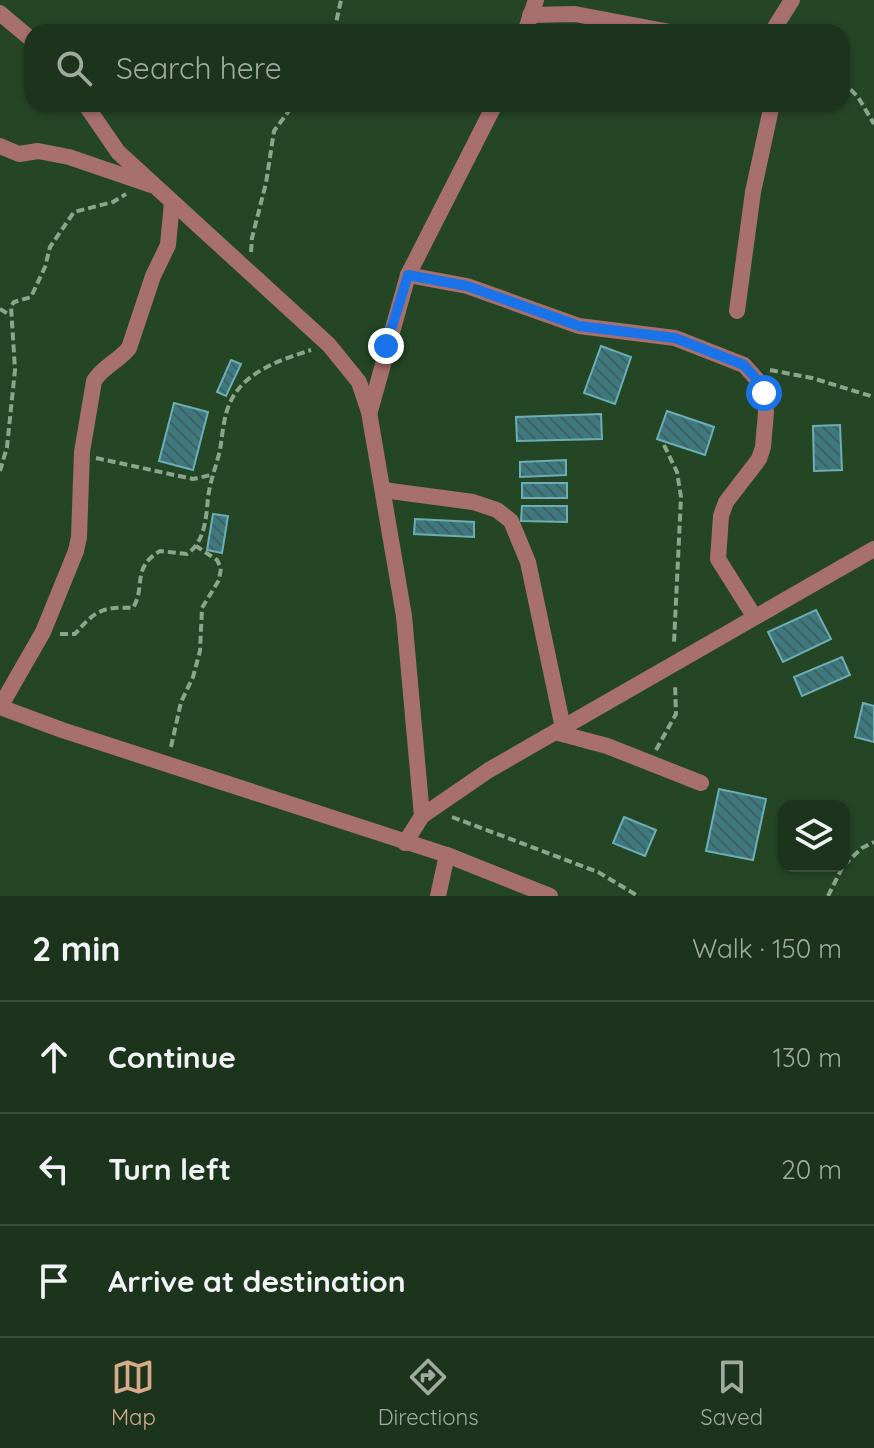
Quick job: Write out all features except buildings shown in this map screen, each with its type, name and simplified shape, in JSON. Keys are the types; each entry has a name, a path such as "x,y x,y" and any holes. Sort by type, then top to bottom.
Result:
{"street":[{"path":"777,24 792,0"},
{"path":"788,24 792,0"},
{"path":"533,8 628,24"},
{"path":"0,13 24,33"},
{"path":"90,112 118,152 329,345 359,382 369,412 404,616 426,813"},
{"path":"369,412 408,275 491,112"},
{"path":"737,311 753,192 770,112"},
{"path":"0,146 19,154 38,151 58,154 151,185"},
{"path":"172,202 168,245 153,276 133,340 123,356 98,374 94,381 81,458 79,537 43,632 0,707 447,855 550,896"},
{"path":"408,275 467,286 579,326 675,338 744,365 760,383 764,393 763,447 759,459 726,502 721,516 718,551 722,569 754,616"},
{"path":"383,490 473,502 497,510 511,521 528,562 559,730"},
{"path":"405,843 426,813 489,770 874,549"},
{"path":"559,730 701,783"},
{"path":"438,896 447,855"}],"path":[{"path":"336,24 341,0"},
{"path":"850,89 874,124"},
{"path":"251,275 252,238 266,183 274,131 287,112"},
{"path":"0,471 7,447 15,370 10,315 14,302 31,297 45,267 50,247 74,212 113,202 151,185"},
{"path":"0,309 10,315"},
{"path":"43,632 75,634 82,623 100,610 133,608 141,570 151,557 160,551 187,554 196,546 206,515 211,475 217,461 226,412 237,390 263,367 329,345"},
{"path":"744,365 812,378 874,397"},
{"path":"649,762 678,705 672,664 681,497 677,472 664,445"},
{"path":"81,458 100,458 193,479 211,475"},
{"path":"166,764 181,702 193,677 200,651 202,608 220,575 217,560 196,546"},
{"path":"426,813 598,872 638,896"},
{"path":"850,860 874,842"},
{"path":"828,896 841,872"}],"route":[{"path":"386,346 408,275 467,286 579,326 675,338 744,365 760,383 764,393"}]}
